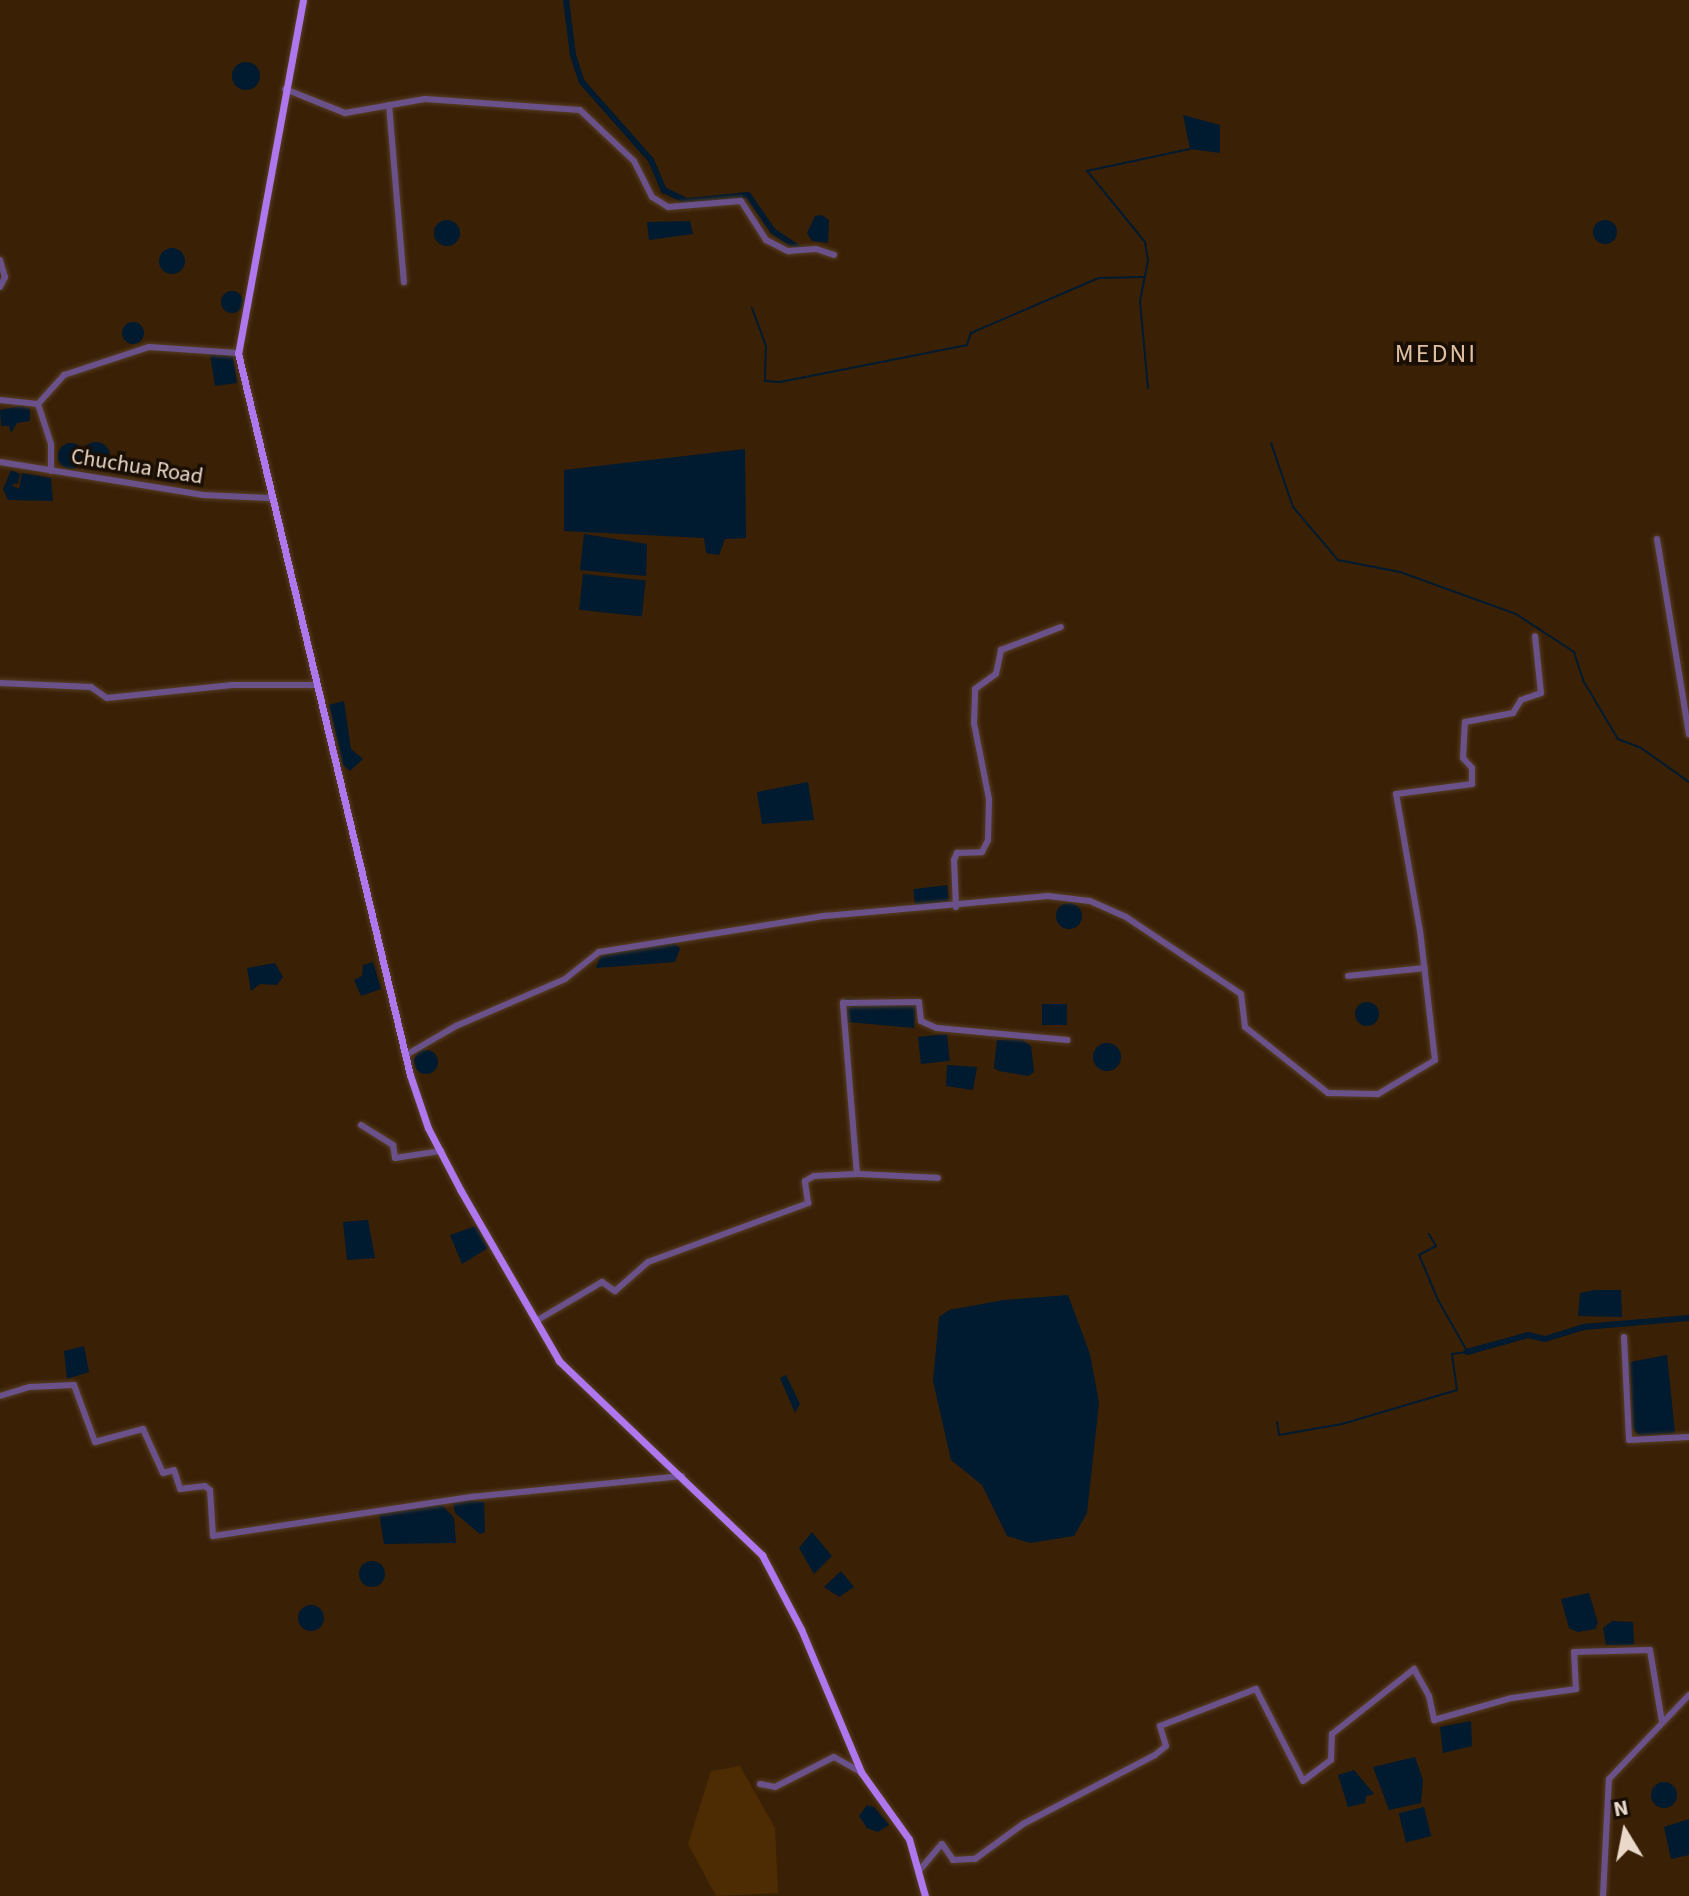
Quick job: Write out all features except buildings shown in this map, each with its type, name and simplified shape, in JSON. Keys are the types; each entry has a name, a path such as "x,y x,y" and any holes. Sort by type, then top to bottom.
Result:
{"main road":[{"path":"303,0 238,353 269,498 339,770 406,1055 441,1151 559,1361 762,1555 801,1629 861,1772 909,1839 925,1896"}],"street":[{"path":"285,89 345,113 425,99 580,110 625,150 652,197 668,207 741,201 766,240 788,251 816,249 834,255"},
{"path":"389,105 404,282"},
{"path":"0,260 5,277 0,287"},
{"path":"38,404 64,375 149,347 238,353"},
{"path":"0,400 38,404"},
{"path":"38,404 51,444 51,471"},
{"name":"Chuchua Road","path":"0,462 238,500 269,498"},
{"path":"1657,539 1689,734"},
{"path":"956,907 954,860 957,853 982,852 988,840 989,799 974,723 975,689 996,674 1001,650 1061,627"},
{"path":"406,1055 456,1026 565,979 599,952 825,916 956,907 1048,896 1090,901 1126,917 1241,994 1245,1027 1328,1093 1378,1094 1435,1060 1425,968 1396,794 1472,784 1472,768 1463,758 1465,722 1513,713 1521,700 1541,693 1535,636"},
{"path":"0,683 91,687 107,698 232,685 315,685"},
{"path":"1348,976 1425,968"},
{"path":"857,1174 843,1003 919,1002 921,1021 937,1028 1067,1040"},
{"path":"361,1125 393,1145 395,1158 441,1151"},
{"path":"536,1321 602,1282 615,1291 648,1262 808,1203 805,1181 814,1176 857,1174 938,1178"},
{"path":"1624,1337 1629,1440 1689,1437"},
{"path":"0,1396 30,1387 74,1385 95,1442 143,1429 163,1473 174,1470 180,1489 205,1486 210,1490 213,1536 471,1497 682,1476"},
{"path":"919,1871 942,1844 953,1860 975,1859 1032,1818 1155,1755 1166,1746 1160,1726 1256,1689 1303,1781 1331,1760 1332,1734 1414,1669 1434,1720 1512,1698 1576,1689 1574,1652 1650,1650 1662,1722"},
{"path":"1601,1893 1609,1779 1689,1695"},
{"path":"760,1784 776,1790 834,1757 861,1772"}],"shaded area":[{"path":"740,1766 775,1828 778,1893 716,1896 688,1844 711,1771"}],"water":[{"path":"246,62 256,66 260,76 256,86 246,90 236,86 232,76 236,66"},
{"path":"1183,115 1220,125 1220,153 1190,149"},
{"path":"822,215 829,220 828,243 812,241 807,233 815,216"},
{"path":"447,220 456,224 460,233 456,242 447,246 438,242 434,233 438,224"},
{"path":"1605,220 1614,223 1617,232 1614,241 1605,244 1596,241 1593,232 1596,223"},
{"path":"690,221 693,234 649,240 647,222"},
{"path":"172,248 181,252 185,261 181,270 172,274 163,270 159,261 163,252"},
{"path":"228,291 236,291 243,302 236,313 228,313 221,306 221,298"},
{"path":"129,322 137,322 144,333 137,344 129,344 122,337 122,329"},
{"path":"210,354 233,355 237,383 215,386"},
{"path":"22,406 30,409 30,421 17,423 11,433 9,426 1,426 0,410"},
{"path":"96,442 106,446 110,456 106,466 96,470 86,466 82,456 86,446"},
{"path":"71,443 80,447 84,456 80,465 71,469 62,465 58,456 62,447"},
{"path":"745,449 746,538 725,539 719,555 706,553 704,538 564,531 564,470"},
{"path":"11,470 20,474 18,483 11,485 19,489 22,473 51,478 53,501 8,500 3,489"},
{"path":"584,534 647,544 646,576 580,570"},
{"path":"583,574 646,581 642,616 579,610"},
{"path":"344,701 351,749 363,759 350,771 343,765 329,705"},
{"path":"808,782 814,820 762,824 757,792"},
{"path":"947,885 949,901 915,905 913,889"},
{"path":"1069,903 1078,907 1082,916 1078,925 1069,929 1060,925 1056,916 1060,907"},
{"path":"674,943 680,948 675,962 596,968 601,955"},
{"path":"373,962 381,989 361,996 354,980 362,976 363,965"},
{"path":"275,963 283,977 277,985 260,984 251,991 247,968"},
{"path":"846,998 916,1004 914,1028 844,1022"},
{"path":"1367,1002 1376,1005 1379,1014 1376,1023 1367,1026 1358,1023 1355,1014 1358,1005"},
{"path":"1042,1004 1067,1004 1067,1025 1042,1025"},
{"path":"947,1034 950,1061 921,1064 918,1037"},
{"path":"1021,1039 1031,1046 1034,1072 1028,1076 994,1068 997,1040"},
{"path":"1107,1043 1117,1047 1121,1057 1117,1067 1107,1071 1097,1067 1093,1057 1097,1047"},
{"path":"426,1050 435,1053 438,1062 435,1071 426,1074 417,1071 414,1062 417,1053"},
{"path":"947,1065 977,1067 973,1090 946,1086"},
{"path":"368,1220 375,1258 347,1260 343,1222"},
{"path":"476,1226 488,1248 462,1264 450,1235"},
{"path":"1621,1290 1622,1317 1578,1316 1580,1293"},
{"path":"1068,1295 1090,1354 1099,1403 1087,1513 1074,1536 1030,1543 1007,1536 982,1485 951,1460 933,1381 939,1317 949,1310 1004,1300"},
{"path":"84,1346 89,1372 67,1379 64,1351"},
{"path":"1667,1355 1675,1433 1639,1436 1633,1428 1630,1362"},
{"path":"786,1375 800,1404 795,1413 780,1378"},
{"path":"465,1500 484,1502 485,1532 480,1534 455,1513 453,1503"},
{"path":"442,1505 454,1518 456,1543 384,1544 379,1513"},
{"path":"812,1532 832,1556 814,1574 799,1548"},
{"path":"372,1561 381,1565 385,1574 381,1583 372,1587 363,1583 359,1574 363,1565"},
{"path":"841,1571 854,1587 839,1597 824,1587"},
{"path":"1589,1593 1598,1623 1595,1629 1578,1632 1569,1628 1561,1599"},
{"path":"311,1605 320,1609 324,1618 320,1627 311,1631 302,1627 298,1618 302,1609"},
{"path":"1612,1621 1633,1622 1634,1645 1606,1645 1603,1628"},
{"path":"1471,1721 1472,1746 1443,1753 1440,1727"},
{"path":"1415,1757 1423,1780 1421,1803 1389,1810 1373,1767"},
{"path":"1354,1770 1374,1794 1366,1796 1365,1803 1348,1807 1338,1775"},
{"path":"1664,1782 1673,1786 1677,1795 1673,1804 1664,1808 1655,1804 1651,1795 1655,1786"},
{"path":"867,1805 874,1807 889,1825 878,1832 867,1828 859,1816"},
{"path":"1424,1807 1431,1836 1406,1842 1399,1813"},
{"path":"1689,1819 1689,1855 1671,1859 1664,1827"}],"waterway":[{"path":"566,0 573,55 582,82 651,160 664,190 687,201 748,195 773,231 798,248"},
{"path":"1148,388 1140,301 1148,261 1145,242 1087,171 1190,149"},
{"path":"752,308 766,346 765,381 780,382 967,345 971,333 1099,278 1144,277"},
{"path":"1271,443 1293,507 1338,560 1400,572 1516,614 1574,652 1584,682 1618,739 1641,748 1689,782"},
{"path":"1429,1234 1436,1246 1419,1255 1438,1300 1466,1349 1473,1352"},
{"path":"1467,1352 1528,1335 1545,1339 1584,1327 1689,1318"},
{"path":"1277,1422 1279,1435 1342,1424 1457,1390 1452,1354 1467,1352"}],"district":[{"name":"MEDNI","path":"1436,354"}]}
